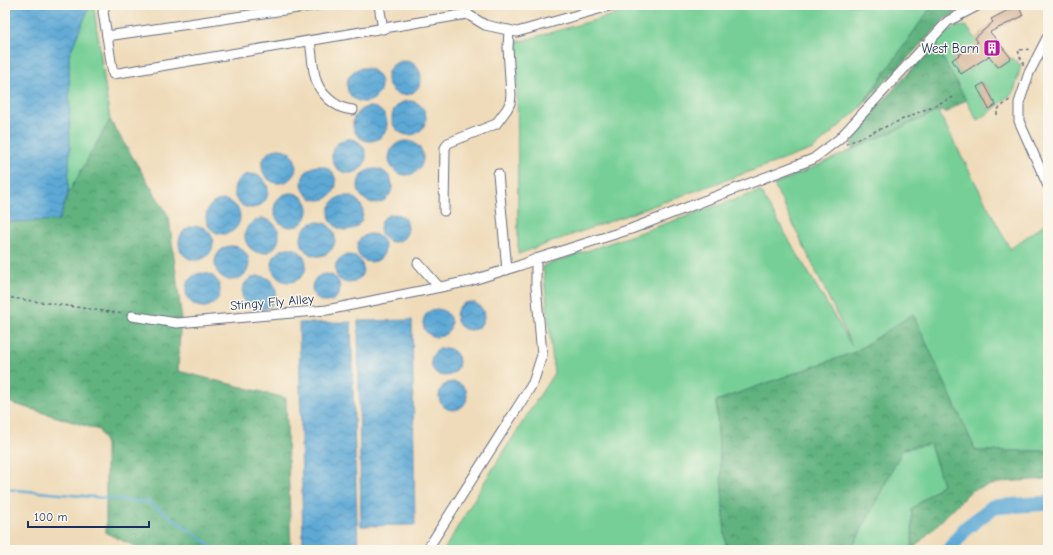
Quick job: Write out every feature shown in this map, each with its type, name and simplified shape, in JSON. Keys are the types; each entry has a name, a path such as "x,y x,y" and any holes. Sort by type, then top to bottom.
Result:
{"lane":[{"path":"105,5 103,12 112,74 467,14 485,25 517,32 600,7 613,5"},
{"path":"107,36 318,5"},
{"path":"378,5 382,29"},
{"path":"465,5 467,14"},
{"name":"Stingy Fly Alley","path":"132,316 178,323 327,310 470,280 507,270 536,259 631,229 813,159 839,139 948,21 979,5"},
{"path":"444,211 445,148 448,143 496,124 510,103 511,95 508,48 509,30"},
{"path":"1048,36 1029,73 1019,103 1019,121 1048,186"},
{"path":"310,41 317,83 323,92 333,102 343,108 353,110"},
{"path":"498,174 507,270"},
{"path":"427,550 533,383 542,355 536,286 536,259"},
{"path":"418,262 438,287"}],"path":[{"path":"1022,68 1023,62 1020,58 1018,50 1031,50 1035,44"},
{"path":"997,115 997,110 1016,94"},
{"path":"842,146 956,96"},
{"path":"5,297 132,316"}],"green space":[{"path":"90,5 97,5 94,8 110,120 68,194 69,55"},
{"path":"631,5 939,5 929,10 860,108 813,149 518,254 517,42 620,13"},
{"path":"939,5 971,5 946,18 860,108 929,10"},
{"path":"966,26 998,67 1011,58 1021,65 1014,92 989,113 977,120 935,44 954,27","holes":["970,47 980,62 961,74 952,60","984,83 996,105 989,109 977,87"]},
{"path":"935,44 966,100 947,112 938,111 853,149 850,137"},
{"path":"938,111 1010,249 1047,222 1048,451 976,451 913,315 855,352 716,401 726,550 444,550 485,481 554,373 543,266 760,191 852,346 774,185"},
{"path":"110,120 169,217 181,313 178,371 286,398 291,550 143,550 106,533 106,444 99,430 5,401 5,222 59,220 68,194"},
{"path":"913,314 976,451 1048,451 1048,479 1002,482 972,490 913,549 912,509 943,484 930,444 903,449 851,550 726,550 716,401 855,352"},
{"path":"930,444 943,484 912,509 912,550 851,550 903,449"}],"water":[{"path":"5,5 90,5 69,55 70,147 68,194 59,220 5,222"},
{"path":"401,61 407,61 411,62 418,68 421,78 420,85 414,92 407,95 401,95 397,94 390,88 387,81 387,75 388,71 394,64"},
{"path":"361,68 367,68 371,69 378,75 381,85 380,92 374,99 367,102 361,102 357,101 350,95 347,88 347,82 348,78 354,71"},
{"path":"406,101 412,101 416,102 423,108 426,118 425,125 419,132 412,135 406,135 402,134 395,128 392,121 392,115 393,111 399,104"},
{"path":"367,107 373,107 377,108 384,114 387,124 386,131 380,138 373,141 367,141 363,140 356,134 353,127 353,121 354,117 360,110"},
{"path":"346,139 352,139 356,140 363,146 366,156 365,163 359,170 352,173 346,173 342,172 335,166 332,159 332,153 333,149 339,142"},
{"path":"403,141 409,141 413,142 420,148 423,158 422,165 416,172 409,175 403,175 399,174 392,168 389,161 389,155 390,151 396,144"},
{"path":"276,149 282,149 286,150 293,156 296,166 295,173 289,180 282,183 276,183 272,182 265,176 262,169 262,163 263,159 269,152"},
{"path":"316,166 322,166 326,167 333,173 336,183 335,190 329,197 322,200 316,200 312,199 305,193 302,186 302,180 303,176 309,169"},
{"path":"372,169 378,169 382,170 389,176 392,186 391,193 385,200 378,203 372,203 368,202 361,196 358,189 358,183 359,179 365,172"},
{"path":"248,174 254,174 258,175 265,181 268,191 267,198 261,205 254,208 248,208 244,207 237,201 234,194 234,188 235,184 241,177"},
{"path":"288,193 294,193 298,194 305,200 308,210 307,217 301,224 294,227 288,227 284,226 277,220 274,213 274,207 275,203 281,196"},
{"path":"343,196 349,196 353,197 360,203 363,213 362,220 356,227 349,230 343,230 339,229 332,223 329,216 329,210 330,206 336,199"},
{"path":"220,200 226,200 230,201 237,207 240,217 239,224 233,231 226,234 220,234 216,233 209,227 206,220 206,214 207,210 213,203"},
{"path":"394,214 404,218 408,228 404,238 394,242 384,238 380,228 384,218"},
{"path":"259,219 265,219 269,220 276,226 279,236 278,243 272,250 265,253 259,253 255,252 248,246 245,239 245,233 246,229 252,222"},
{"path":"315,222 321,222 325,223 332,229 335,239 334,246 328,253 321,256 315,256 311,255 304,249 301,242 301,236 302,232 308,225"},
{"path":"193,226 199,226 203,227 210,233 213,243 212,250 206,257 199,260 193,260 189,259 182,253 179,246 179,240 180,236 186,229"},
{"path":"371,234 381,238 385,248 381,258 371,262 361,258 357,248 361,238"},
{"path":"229,246 235,246 239,247 246,253 249,263 248,270 242,277 235,280 229,280 225,279 218,273 215,266 215,260 216,256 222,249"},
{"path":"286,248 292,248 296,249 303,255 306,265 305,272 299,279 292,282 286,282 282,281 275,275 272,268 272,262 273,258 279,251"},
{"path":"349,255 359,259 363,269 359,279 349,283 339,279 335,269 339,259"},
{"path":"200,273 206,273 210,274 217,280 220,290 219,297 213,304 206,307 200,307 196,306 189,300 186,293 186,287 187,283 193,276"},
{"path":"326,274 336,278 340,288 336,298 326,302 316,298 312,288 316,278"},
{"path":"256,276 262,276 266,277 273,283 276,293 275,300 269,307 262,310 256,310 252,309 245,303 242,296 242,290 243,286 249,279"},
{"path":"470,302 480,306 484,316 480,326 470,330 460,326 456,316 460,306"},
{"path":"437,309 447,313 451,323 447,333 437,337 427,333 423,323 427,313"},
{"path":"412,320 415,525 361,526 358,321"},
{"path":"351,322 358,550 303,550 299,323"},
{"path":"445,348 455,352 459,362 455,372 445,376 435,372 431,362 435,352"},
{"path":"453,382 463,386 467,396 463,406 453,410 443,406 439,396 443,386"}],"building":[{"path":"1018,5 1023,16 990,32 1011,58 998,67 989,56 961,74 952,60 978,42 975,38 993,22 991,19"},
{"path":"984,83 996,105 989,109 977,87"}],"waterway":[{"path":"5,489 149,502 217,550"},
{"path":"949,550 965,529 993,507 1048,503"}],"place":[{"name":"West Barn","path":"992,48"}]}
